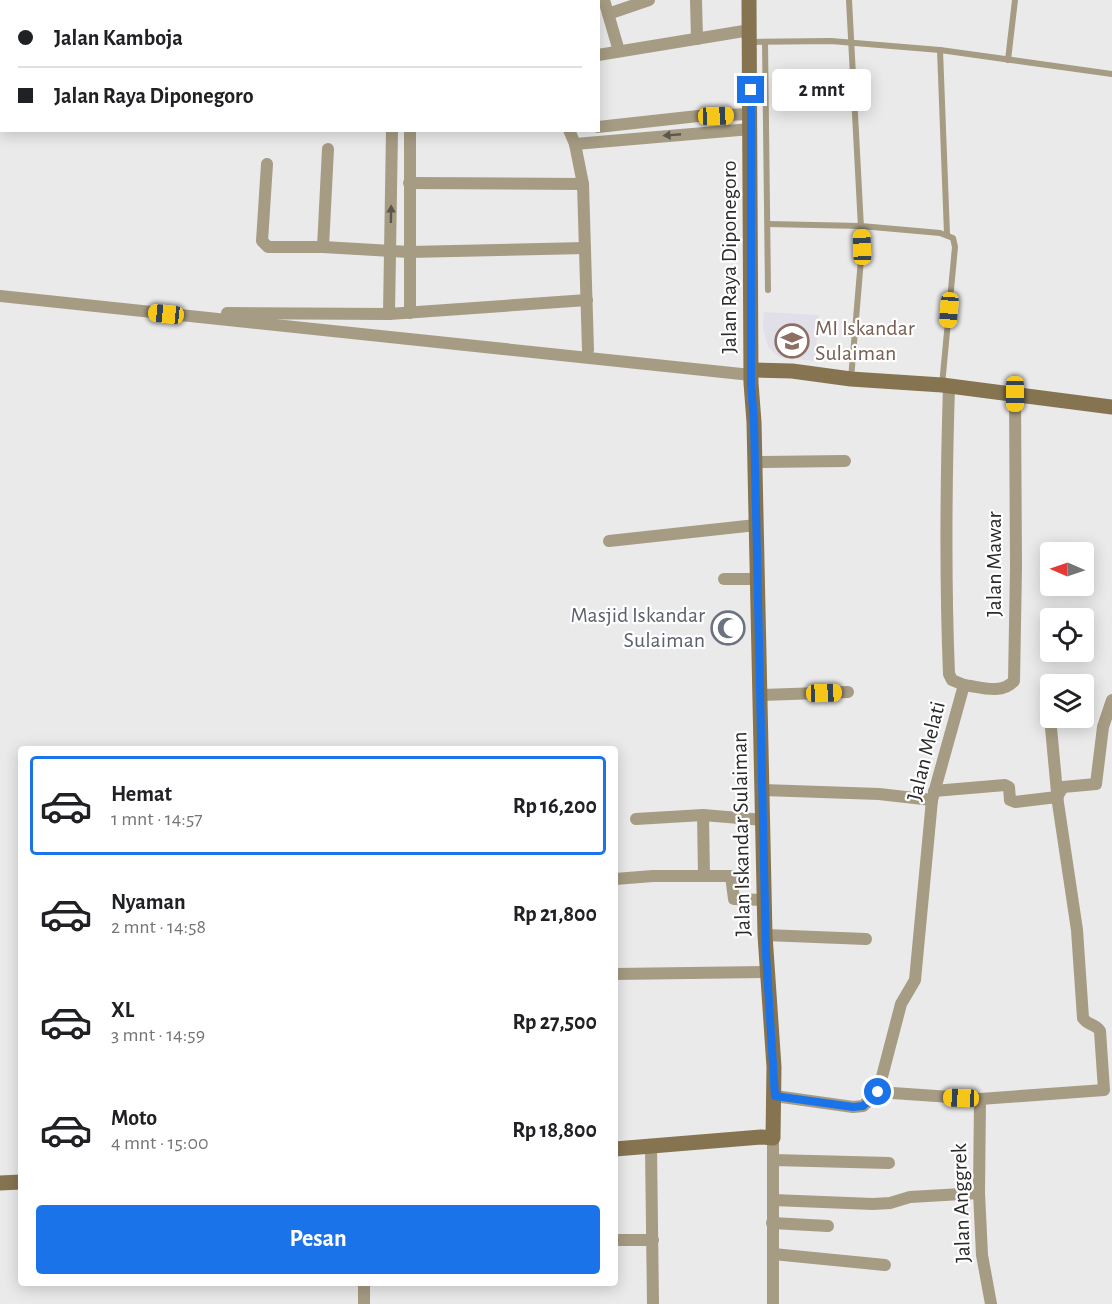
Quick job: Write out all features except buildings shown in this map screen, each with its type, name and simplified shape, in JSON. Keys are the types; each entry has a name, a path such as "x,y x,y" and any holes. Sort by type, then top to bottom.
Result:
{"street":[{"path":"604,0 619,51"},
{"path":"608,14 649,0"},
{"path":"696,0 697,39"},
{"name":"Jalan Raya Diponegoro","path":"748,0 755,38 751,122 750,232 752,373"},
{"path":"600,55 697,39 755,38"},
{"path":"600,127 698,116 751,122"},
{"path":"575,144 597,136 751,122"},
{"path":"389,314 392,132"},
{"path":"410,132 410,313"},
{"path":"570,132 575,144 583,184 588,350"},
{"path":"323,248 328,149"},
{"path":"267,164 262,237 264,244 268,247 391,252 585,248"},
{"path":"410,183 583,184"},
{"path":"0,296 752,373 792,371 946,385 1112,407"},
{"path":"227,313 389,314 587,300"},
{"name":"Jalan Iskandar Sulaiman","path":"752,373 766,972 775,1096 773,1138"},
{"name":"Jalan Melati","path":"878,1092 901,1004 915,980 933,796 964,685 952,680 949,674 945,513 946,385"},
{"name":"Jalan Mawar","path":"964,685 1003,689 1009,687 1014,681 1015,394"},
{"path":"755,462 845,461"},
{"path":"609,541 756,525"},
{"path":"724,579 758,579"},
{"path":"760,695 848,692"},
{"path":"1057,798 1063,787 1096,784 1103,727 1112,700"},
{"path":"775,1096 853,1107 863,1106 878,1092 980,1099 1099,1092 1104,1089 1100,1031 1098,1027 1086,1022 1083,1018 1077,930 1057,798 1051,728"},
{"path":"763,790 933,796 1005,785 1009,787 1012,801 1057,798"},
{"path":"704,815 704,875"},
{"path":"636,819 704,815 764,820"},
{"path":"618,879 704,875 732,877 734,899 765,900"},
{"path":"765,935 866,939"},
{"path":"618,974 766,972"},
{"name":"Jalan Anggrek","path":"980,1099 979,1193 982,1255 991,1304"},
{"path":"618,1149 761,1137 773,1138 773,1304"},
{"path":"651,1147 652,1304"},
{"path":"772,1160 889,1163"},
{"path":"0,1183 18,1182"},
{"path":"773,1200 873,1204 890,1203 910,1197 979,1193"},
{"path":"772,1223 828,1226"},
{"path":"618,1240 653,1240"},
{"path":"773,1254 885,1265"},
{"path":"364,1286 364,1304"}],"lane":[{"path":"849,0 862,247 851,378"},
{"path":"1008,60 1015,0"},
{"path":"768,290 768,224 755,38 831,41 940,50 1112,74 1112,65"},
{"path":"940,50 947,234"},
{"path":"768,224 861,226 947,234 953,238 955,247 946,385"}],"shaded area":[{"name":"MI Iskandar Sulaiman","path":"764,312 819,315 815,361 779,357 768,347 763,329"}],"place":[{"name":"MI Iskandar Sulaiman","path":"792,341"},
{"name":"Masjid Iskandar Sulaiman","path":"728,628"}],"route":[{"path":"751,90 751,383 754,422 766,972 775,1096 853,1107 863,1106 878,1092"}]}
